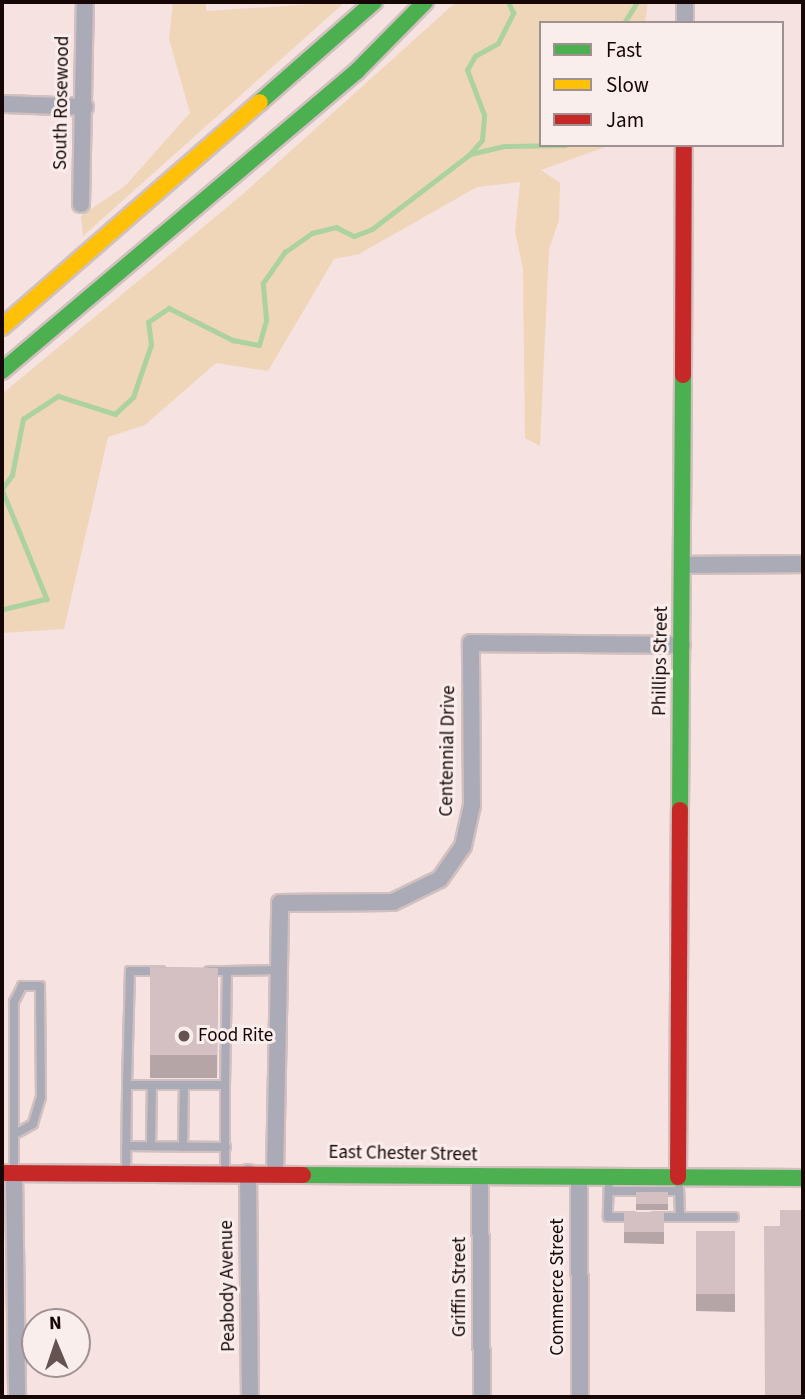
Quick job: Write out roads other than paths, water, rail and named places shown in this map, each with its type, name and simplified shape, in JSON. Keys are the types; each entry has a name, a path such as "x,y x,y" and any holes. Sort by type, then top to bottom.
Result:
{"main road":[{"path":"2,327 374,2"},
{"path":"2,370 357,71 425,2"},
{"name":"Phillips Street","path":"678,1184 684,147"},
{"name":"East Chester Street","path":"8,1173 579,1177 609,1184 678,1184 803,1178"}],"street":[{"name":"South Rosewood","path":"81,204 85,2"},
{"path":"685,2 685,21"},
{"path":"2,104 85,107"},
{"path":"683,565 803,565"},
{"name":"Centennial Drive","path":"275,1174 281,903 393,902 440,879 463,846 472,805 471,643 682,645"},
{"path":"8,1173 17,1397"},
{"name":"Peabody Avenue","path":"248,1173 250,1397"},
{"name":"Griffin Street","path":"480,1176 481,1397"},
{"name":"Commerce Street","path":"579,1177 580,1397"}],"lane":[{"path":"199,971 279,970"},
{"path":"126,1173 130,971 172,971"},
{"path":"225,1173 227,971"},
{"path":"8,1173 15,1134 13,1002 22,986 40,986 41,1097 33,1124 15,1134"},
{"path":"127,1085 225,1085"},
{"path":"151,1146 152,1085"},
{"path":"183,1147 184,1085"},
{"path":"126,1146 226,1147"},
{"path":"609,1184 608,1217 734,1217"},
{"path":"678,1184 680,1217"}],"waterway":[{"path":"470,154 482,140 484,115 467,70 475,56 498,43 513,13 508,2"},
{"path":"625,21 637,2"},
{"path":"2,489 12,475 23,419 58,396 115,414 133,397 151,345 148,322 169,308 233,340 259,345 266,320 263,283 285,252 312,233 336,227 354,236 372,229 470,154 504,146 539,145"},
{"path":"2,489 47,599 2,610"}],"place":[{"name":"Food Rite","path":"184,1036"}]}
